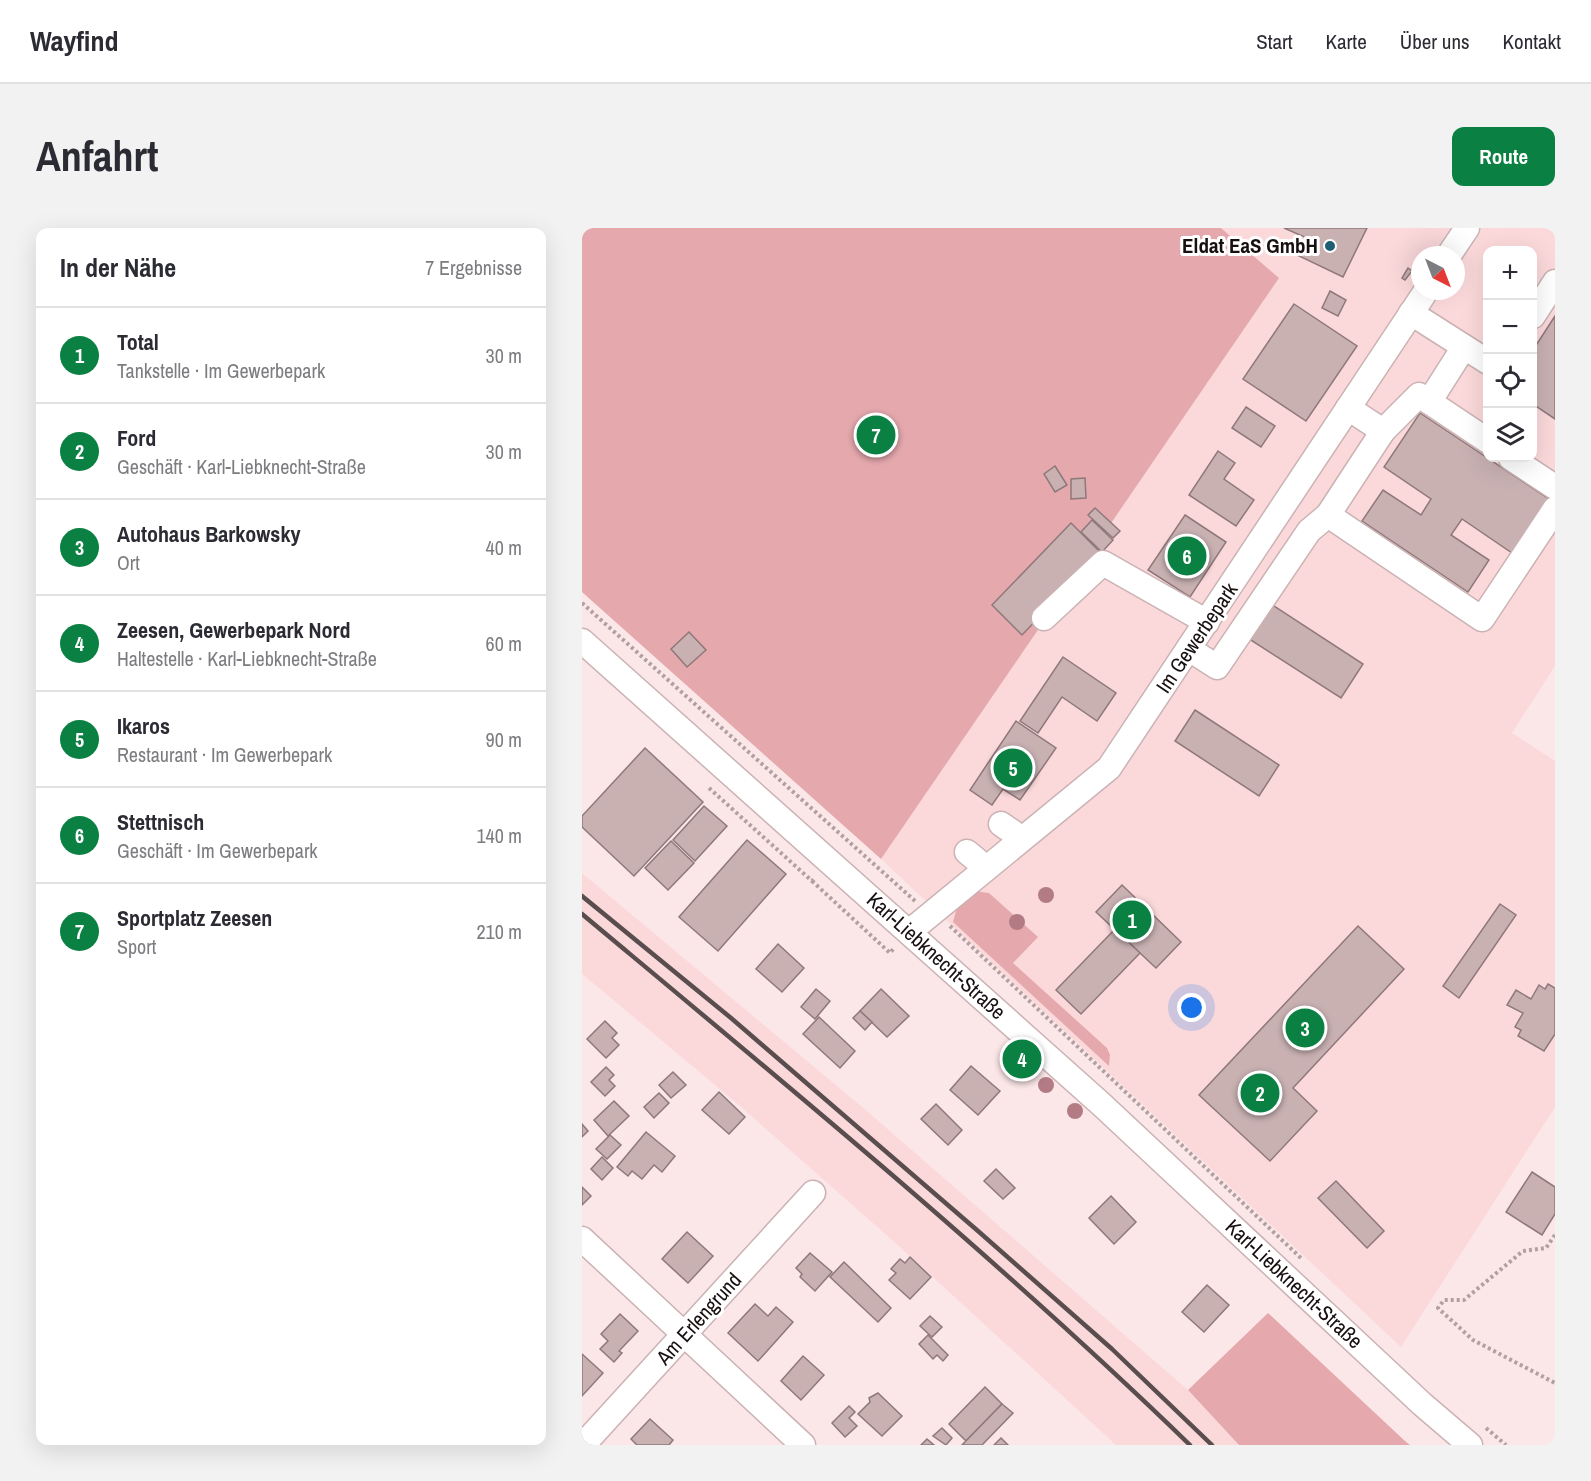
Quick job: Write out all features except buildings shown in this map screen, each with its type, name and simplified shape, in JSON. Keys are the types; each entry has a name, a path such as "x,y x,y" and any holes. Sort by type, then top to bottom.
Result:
{"street":[{"path":"1455,246 1467,228"},
{"path":"1537,310 1555,282"},
{"name":"Im Gewerbepark","path":"909,932 985,867 1109,768 1420,300"},
{"path":"1411,313 1483,359"},
{"path":"1429,402 1464,347"},
{"path":"1190,649 1217,667 1309,531 1329,515 1383,431 1419,395 1483,438"},
{"path":"1348,408 1383,431"},
{"path":"1517,462 1555,487"},
{"path":"1329,515 1482,619 1555,509"},
{"path":"1044,618 1103,563 1208,622"},
{"name":"Karl-Liebknecht-Straße","path":"582,642 1101,1104 1422,1404 1470,1445"},
{"path":"1000,824 1021,838"},
{"path":"967,852 985,867"},
{"name":"Am Erlengrund","path":"583,1445 813,1193"},
{"path":"582,1239 802,1445"}],"path":[{"path":"1555,1235 1546,1248 1523,1251 1464,1300 1444,1300 1438,1308 1473,1340 1555,1383"}],"shaded area":[{"path":"582,228 1221,228 1279,278 881,859 582,592"},
{"path":"1221,228 1555,228 1555,666 1512,733 1555,761 1555,1107 1401,1347 881,859 1279,278"},
{"path":"582,873 861,1106 1188,1390 1239,1445 1116,1445 900,1247 740,1106 582,974"},
{"path":"973,891 989,893 1038,937 1013,963 1107,1048 1110,1055 1109,1066 953,922 958,904"},
{"path":"1268,1313 1410,1445 1239,1445 1188,1390"}],"railway":[{"path":"582,896 731,1018 978,1231 1112,1349 1212,1445"},
{"path":"582,914 814,1108 967,1240 1043,1307 1190,1445"}],"place":[{"name":"Eldat EaS GmbH","path":"1330,246"},
{"name":"Sportplatz Zeesen","path":"876,435"},
{"name":"Stettnisch","path":"1187,556"},
{"name":"Ikaros","path":"1013,768"},
{"name":"Total","path":"1132,920"},
{"name":"Autohaus Barkowsky","path":"1305,1028"},
{"name":"Zeesen, Gewerbepark Nord","path":"1022,1059"},
{"name":"Ford","path":"1260,1093"}]}
